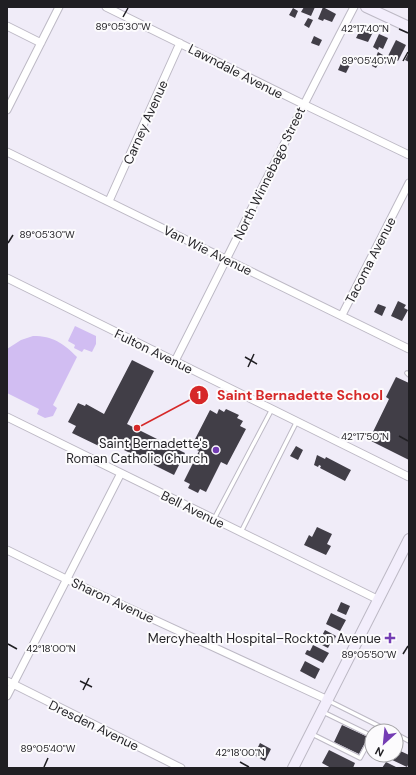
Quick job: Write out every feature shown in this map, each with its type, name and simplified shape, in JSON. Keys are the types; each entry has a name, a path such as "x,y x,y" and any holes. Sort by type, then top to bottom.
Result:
{"main road":[{"path":"366,7 409,27"},
{"path":"293,768 409,539"}],"street":[{"path":"7,110 59,7"},
{"name":"Lawndale Avenue","path":"106,7 409,155"},
{"name":"North Winnebago Street","path":"175,361 227,260 303,104 354,7"},
{"path":"7,26 41,43"},
{"name":"Carney Avenue","path":"109,201 180,43"},
{"name":"Van Wie Avenue","path":"7,152 409,349"},
{"name":"Tacoma Avenue","path":"342,315 409,183"},
{"name":"Fulton Avenue","path":"7,278 409,476"},
{"name":"Bell Avenue","path":"7,417 379,600"},
{"path":"7,696 10,683 121,473"},
{"name":"Sharon Avenue","path":"7,550 66,579 328,700"},
{"name":"Dresden Avenue","path":"10,683 182,768"}],"lane":[{"path":"214,519 272,409"},
{"path":"241,532 297,421"},
{"path":"328,700 373,723"},
{"path":"311,734 360,758 372,736 322,712"}],"shaded area":[{"path":"75,326 96,336 96,344 92,352 84,349 82,352 74,348 75,345 68,341"},
{"path":"33,336 46,337 57,341 77,357 53,405 57,408 53,416 45,418 37,414 39,409 7,393 7,349 21,340"}],"building":[{"path":"304,7 315,7 311,16 301,12"},
{"path":"323,7 336,14 332,22 324,19 323,21 318,19"},
{"path":"293,8 298,11 295,18 289,15"},
{"path":"308,18 313,20 309,28 304,25"},
{"path":"362,26 373,32 368,42 356,38"},
{"path":"379,34 388,38 383,49 379,47 378,50 373,47"},
{"path":"314,36 322,40 319,46 311,43"},
{"path":"396,40 406,45 398,61 388,56"},
{"path":"378,52 383,55 376,68 372,66"},
{"path":"409,52 409,62 405,60"},
{"path":"384,55 389,57 385,64 381,62"},
{"path":"342,61 350,65 346,73 338,70"},
{"path":"398,301 406,305 404,308 408,310 402,321 391,316"},
{"path":"378,304 386,307 382,316 374,312"},
{"path":"132,360 154,371 127,424 185,453 174,475 114,445 113,448 105,444 103,448 72,433 76,426 68,422 78,403 85,406 86,404 104,414"},
{"path":"396,377 409,383 409,460 369,440 389,399 386,397"},
{"name":"Saint Bernadette's Roman Catholic Church","path":"219,409 224,412 226,409 239,415 237,418 243,421 240,426 246,429 227,465 221,462 206,492 200,489 198,493 188,488 190,484 184,481 199,451 191,447 210,410 217,414"},
{"path":"296,446 303,450 298,460 290,456"},
{"path":"317,455 325,459 326,457 351,470 345,481 320,468 321,466 319,465 318,467 314,465"},
{"path":"317,527 332,534 327,544 331,546 326,555 304,545 309,535 312,537"},
{"path":"341,602 350,606 346,615 337,611"},
{"path":"331,613 346,620 340,631 326,624"},
{"path":"325,630 336,636 328,648 318,643"},
{"path":"313,645 329,653 323,663 305,654 307,650 310,651"},
{"path":"305,661 320,669 315,679 300,671"},
{"path":"342,725 364,735 364,745 359,754 334,742"},
{"path":"260,743 271,749 265,761 254,755"},
{"path":"329,750 355,763 353,768 331,768 322,763"},
{"path":"404,753 409,755 409,763 407,767 399,763 404,763"},
{"path":"385,763 388,763 398,768 382,768"}],"place":[{"name":"Saint Bernadette School","path":"137,428"},
{"name":"Saint Bernadette's Roman Catholic Church","path":"216,450"},
{"name":"Mercyhealth Hospital–Rockton Avenue","path":"390,638"}]}
